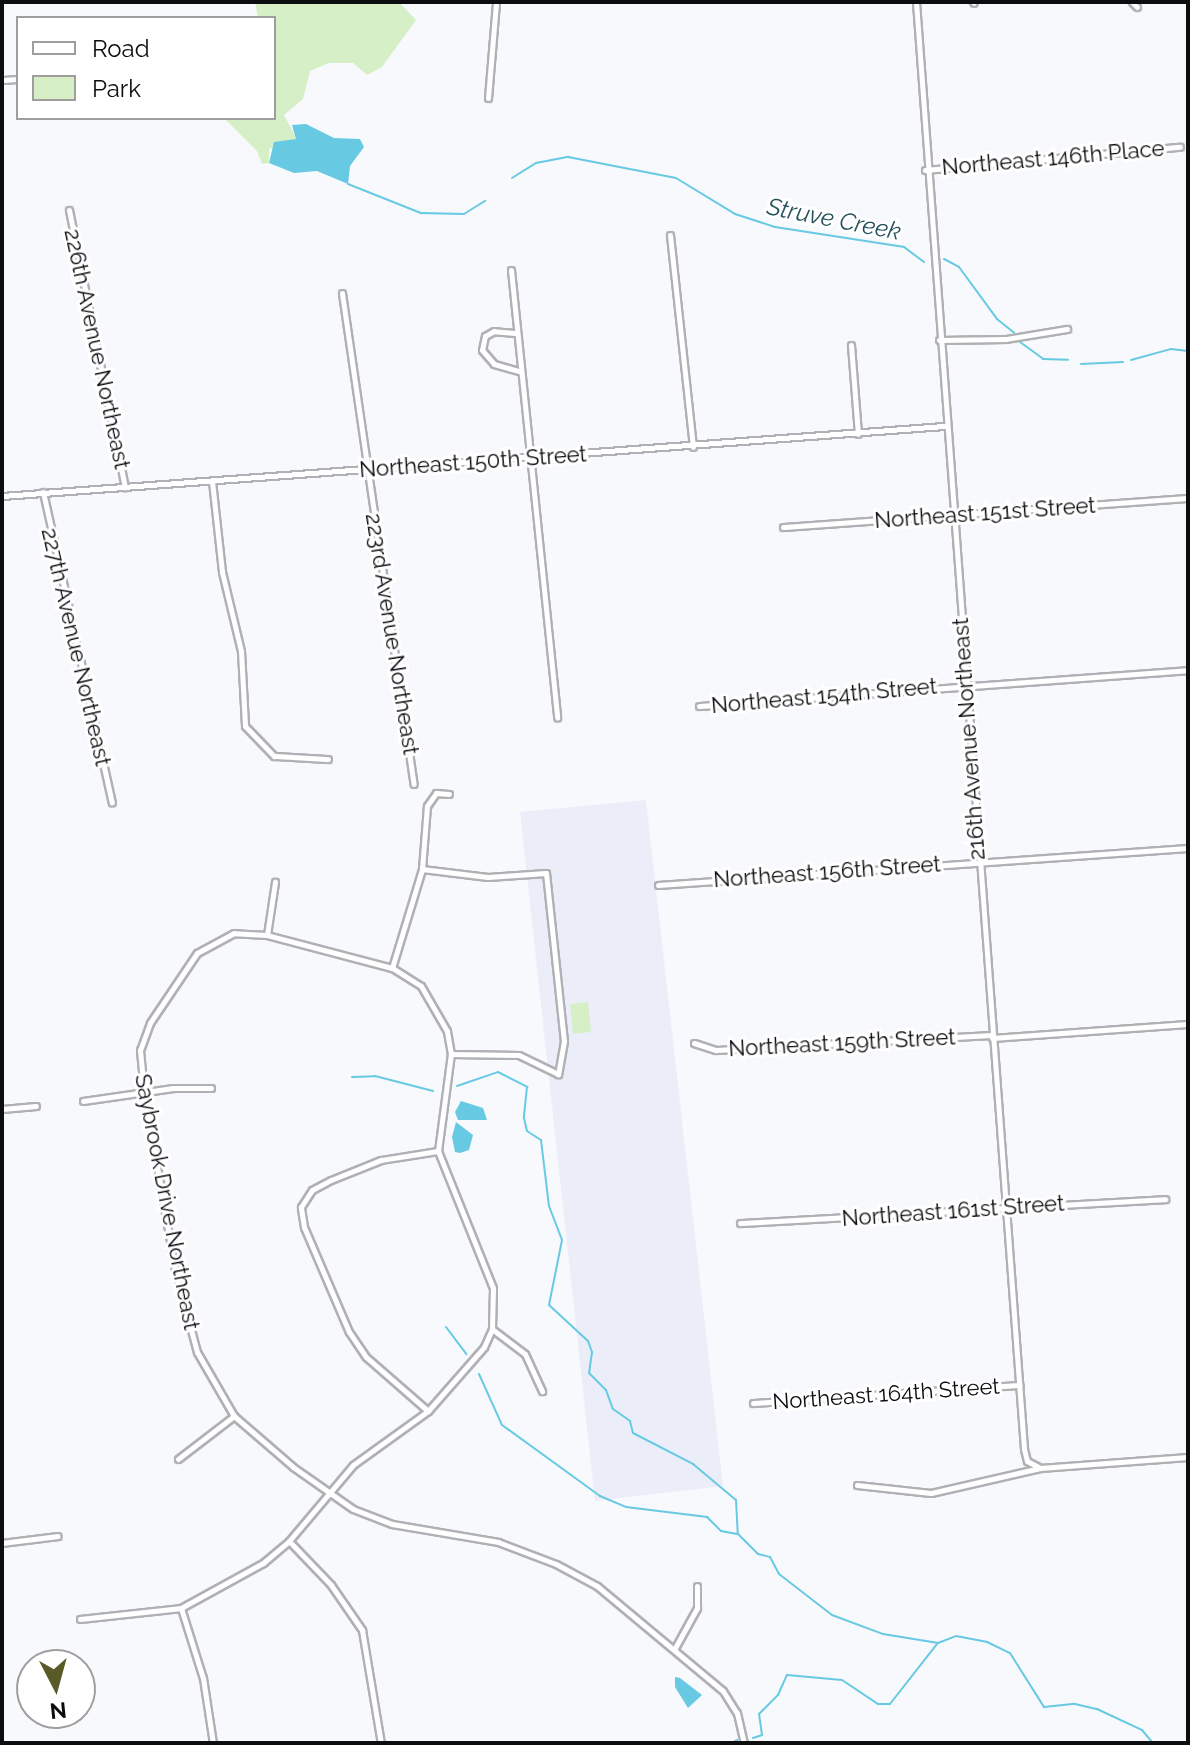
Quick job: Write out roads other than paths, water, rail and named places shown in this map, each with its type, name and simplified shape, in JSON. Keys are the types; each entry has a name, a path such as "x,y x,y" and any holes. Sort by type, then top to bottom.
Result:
{"street":[{"path":"488,98 496,2"},
{"name":"216th Avenue Northeast","path":"916,2 925,170 1025,1456 1040,1468"},
{"name":"Northeast 146th Place","path":"925,170 1180,147"},
{"name":"226th Avenue Northeast","path":"69,210 125,487"},
{"path":"670,235 693,447"},
{"path":"511,270 515,333 531,457 557,718"},
{"name":"223rd Avenue Northeast","path":"342,293 414,784"},
{"path":"939,340 1006,339 1067,329"},
{"path":"515,333 494,331 485,336 482,350 494,364 520,372"},
{"path":"851,345 858,434"},
{"name":"Northeast 150th Street","path":"2,496 945,426"},
{"path":"212,481 222,572 241,651 245,726 274,756 328,759"},
{"name":"227th Avenue Northeast","path":"43,492 112,802"},
{"name":"Northeast 151st Street","path":"783,527 1188,498"},
{"name":"Northeast 154th Street","path":"699,706 1188,670"},
{"path":"392,968 422,869 427,806 436,793 449,794"},
{"name":"Northeast 156th Street","path":"658,885 1188,848"},
{"path":"422,869 488,877 546,873 564,1041 558,1074 519,1055 451,1054"},
{"path":"80,1619 181,1608 228,1585 289,1541 353,1465 428,1411 474,1362 492,1329 489,1271 438,1151 451,1054 434,1001 415,981 392,968 267,935 275,882"},
{"name":"Saybrook Drive Northeast","path":"267,935 234,933 206,944 147,1028 140,1050 144,1092 184,1311 197,1352 234,1416 329,1493 392,1524 498,1542 556,1564 597,1586 723,1691 737,1713 744,1743"},
{"name":"Northeast 159th Street","path":"694,1043 716,1050 1188,1024"},
{"path":"83,1101 144,1092 211,1088"},
{"path":"2,1109 36,1106"},
{"path":"428,1411 366,1357 349,1332 304,1227 301,1207 312,1190 331,1180 381,1160 438,1151"},
{"name":"Northeast 161st Street","path":"740,1223 1165,1199"},
{"path":"492,1329 525,1354 542,1391"},
{"name":"Northeast 164th Street","path":"753,1403 1019,1385"},
{"path":"178,1459 234,1416"},
{"path":"857,1485 931,1493 1040,1468 1188,1457"},
{"path":"2,1543 58,1536"},
{"path":"289,1541 349,1607 362,1630 381,1743"},
{"path":"675,1648 697,1608 697,1586"},
{"path":"181,1608 203,1678 213,1743"}],"water":[{"path":"306,124 334,138 360,139 364,147 350,166 348,184 317,171 294,173 269,163 274,142 296,139 292,125"},
{"path":"461,1101 483,1108 487,1120 458,1120 455,1112"},
{"path":"456,1122 473,1135 469,1150 460,1153 455,1152 452,1137"},
{"path":"675,1677 702,1695 688,1708 675,1687"}],"waterway":[{"name":"Struve Creek","path":"512,178 536,163 568,157 676,178 735,214 775,227 904,247 924,262"},
{"name":"Struve Creek","path":"348,184 421,213 464,214 485,201"},
{"name":"Struve Creek","path":"944,259 959,267 997,319 1014,333"},
{"name":"Struve Creek","path":"1020,342 1043,359 1068,360"},
{"name":"Struve Creek","path":"1131,360 1171,349 1188,351"},
{"name":"Struve Creek","path":"1081,364 1123,362"},
{"path":"457,1086 498,1072 527,1087 524,1118 527,1131 541,1140 549,1206 562,1240 549,1305 588,1341 592,1352 589,1373 606,1390 613,1409 630,1421 633,1433 693,1464 736,1500 738,1534 758,1554 770,1557 779,1574 832,1615 883,1634 938,1643 956,1636 987,1642 1010,1653 1044,1707 1075,1704 1097,1709 1142,1730 1153,1743"},
{"path":"352,1077 375,1076 433,1091"},
{"path":"446,1327 466,1354"},
{"path":"479,1374 502,1425 600,1496 626,1507 707,1517 721,1531 737,1534"},
{"path":"753,1738 762,1735 759,1714 778,1695 787,1675 842,1680 878,1704 890,1704 937,1644"},
{"path":"732,1743 737,1740"}]}
